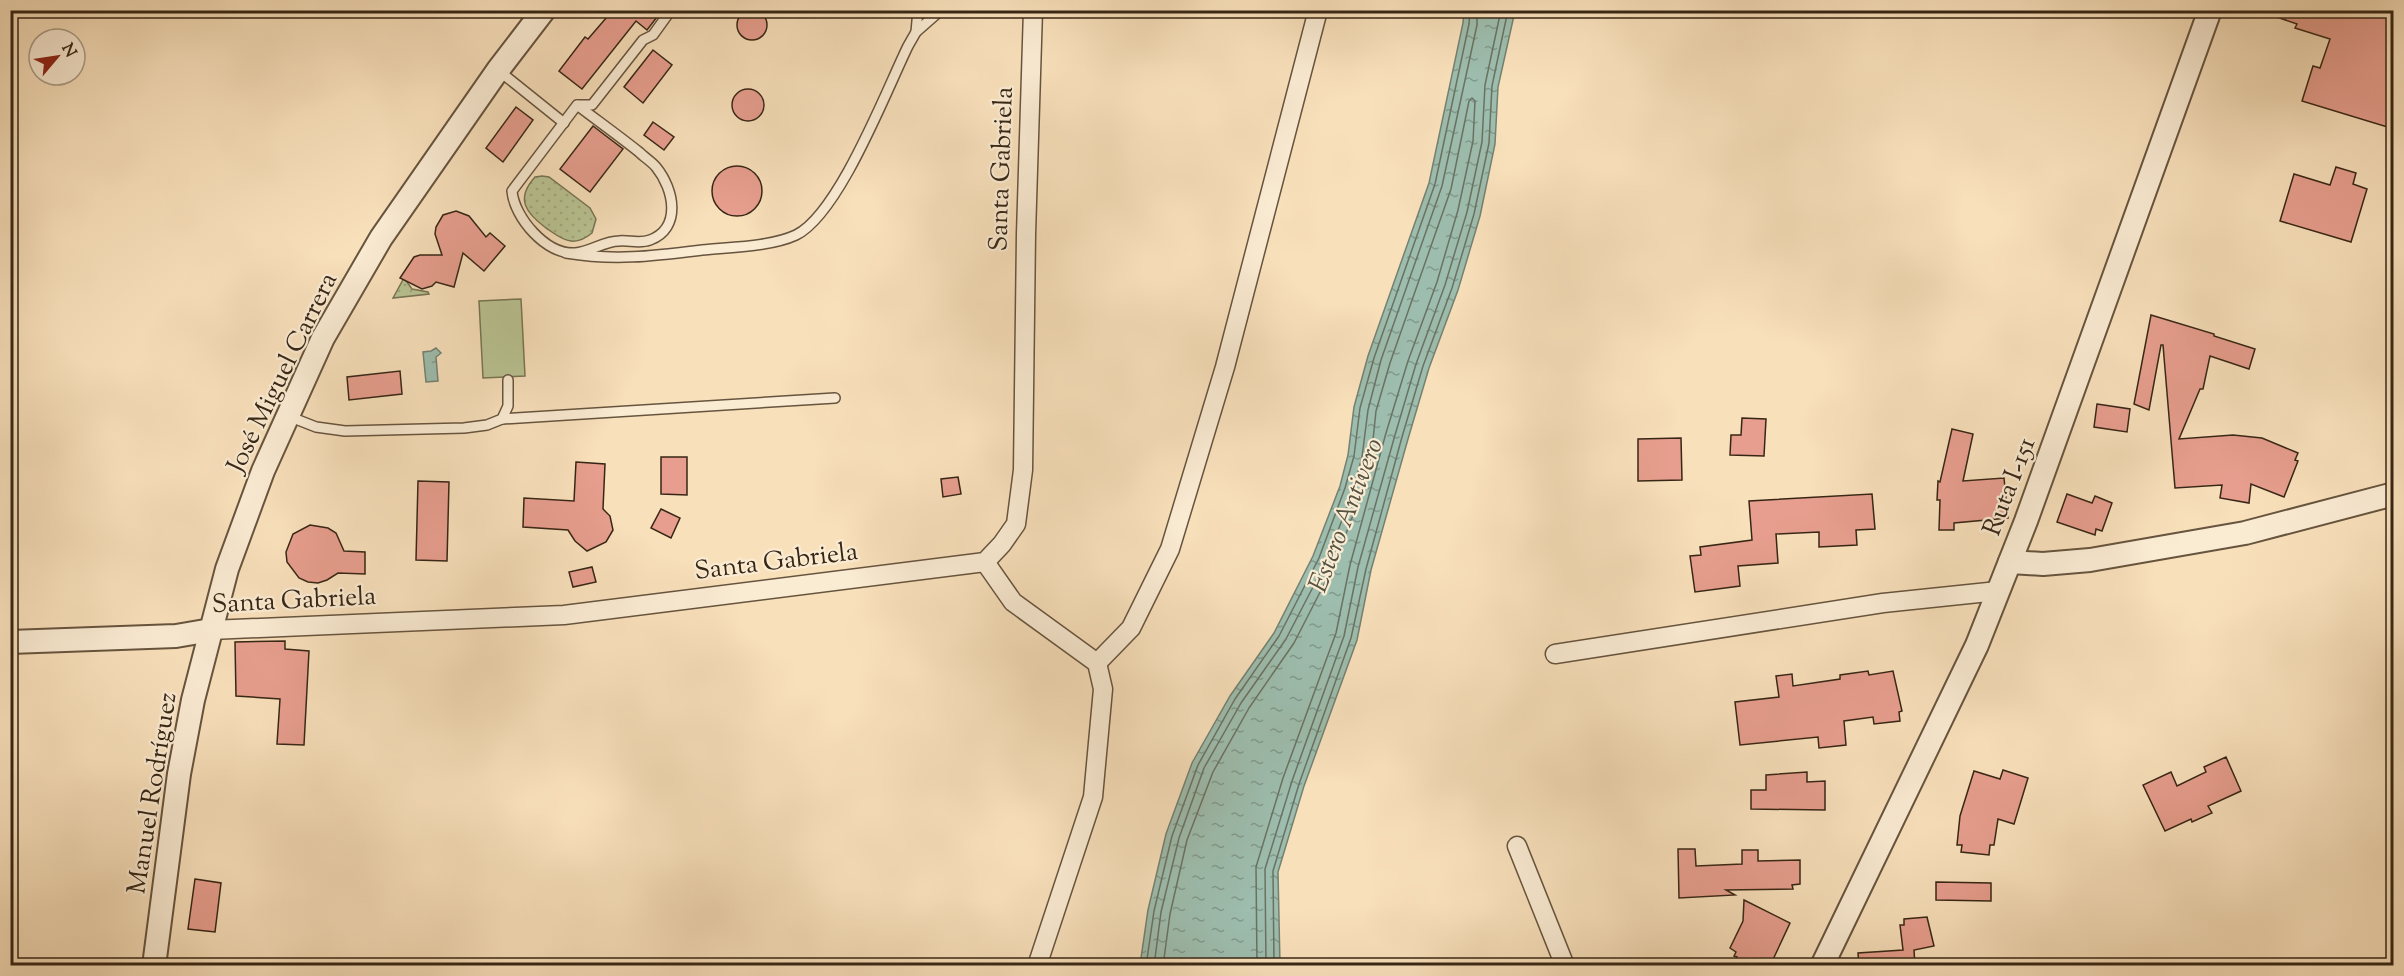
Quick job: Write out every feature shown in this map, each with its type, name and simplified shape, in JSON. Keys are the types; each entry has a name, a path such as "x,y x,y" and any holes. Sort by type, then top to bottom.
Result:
{"street":[{"name":"José Miguel Carrera","path":"211,630 231,558 263,471 323,338 381,238 498,70 544,10"},
{"name":"Santa Gabriela","path":"10,642 176,636 211,630 564,615 985,562 1016,524 1023,470 1026,234 1033,10"},
{"path":"1097,663 1131,628 1170,549 1226,367 1318,10"},
{"name":"Ruta I-151","path":"1822,966 1959,685 2010,562 2210,10"},
{"path":"2010,562 2043,564 2090,560 2245,533 2394,494"},
{"path":"985,562 1013,602 1097,663 1103,689 1093,797 1038,966"},
{"path":"1555,654 1863,606 1998,591"},
{"name":"Manuel Rodríguez","path":"154,966 179,774 193,700 211,630"},
{"path":"1517,846 1565,966"}],"lane":[{"path":"577,105 592,105 642,40 652,35 671,10"},
{"path":"577,105 512,191 513,202 519,215 532,231 566,253 600,258 637,258 779,241 803,231 841,187 916,32 918,10"},
{"path":"916,32 941,10"},
{"path":"498,70 564,123"},
{"path":"566,253 590,250 617,241 651,240 664,232 671,221 673,212 665,184 656,167 577,105"},
{"path":"502,419 508,406 508,380"},
{"path":"288,416 316,427 345,431 464,428 487,425 502,419 835,398"}],"green space":[{"path":"535,177 549,177 590,208 596,219 592,233 580,240 567,240 546,228 533,217 524,199 525,192"},
{"path":"404,278 412,289 429,294 393,298"},
{"path":"521,299 525,376 483,378 479,301"}],"water":[{"name":"Estero Antivero","path":"1464,11 1515,11 1498,87 1495,144 1480,216 1458,290 1429,368 1371,570 1357,640 1304,786 1278,872 1280,965 1140,965 1148,910 1166,834 1192,763 1230,696 1274,633 1313,556 1340,486 1348,455 1354,407 1368,356 1429,183"},
{"path":"436,348 441,353 436,357 438,381 426,382 423,352"}],"building":[{"path":"613,10 649,10 657,17 647,30 636,21 582,89 559,71 585,37 588,39"},
{"path":"752,10 763,14 767,25 763,36 752,40 741,36 737,25 741,14"},
{"path":"2266,10 2381,10 2394,14 2394,129 2302,101 2313,66 2320,68 2330,39 2295,28 2297,24 2265,13"},
{"path":"653,50 672,65 643,103 624,87"},
{"path":"748,89 759,94 764,105 759,116 748,121 737,116 732,105 737,94"},
{"path":"516,107 533,120 503,162 486,148"},
{"path":"653,122 674,137 664,150 644,135"},
{"path":"593,126 623,149 590,192 560,169"},
{"path":"732,166 742,166 755,173 762,186 762,196 755,209 742,216 732,216 723,212 716,205 712,196 712,186 716,177 723,170"},
{"path":"2336,167 2356,173 2353,184 2367,189 2351,242 2280,221 2294,174 2330,185"},
{"path":"456,211 469,216 486,237 490,233 505,246 484,271 463,253 454,287 436,282 422,289 400,278 414,257 442,255 435,234 436,227 443,215"},
{"path":"2151,315 2255,349 2249,369 2210,356 2203,389 2200,389 2179,439 2233,435 2262,438 2298,453 2295,460 2298,461 2284,497 2251,484 2249,503 2220,498 2222,485 2175,488 2163,345 2161,345 2149,410 2134,404"},
{"path":"400,371 402,394 349,400 347,377"},
{"path":"2097,404 2130,409 2127,432 2094,427"},
{"path":"1742,418 1766,419 1764,456 1730,455 1731,435 1741,435"},
{"path":"1952,429 1973,434 1963,481 2004,478 2008,518 1954,523 1954,530 1939,530 1938,481 1940,482"},
{"path":"1681,438 1682,480 1638,481 1638,439"},
{"path":"661,457 687,457 687,495 661,494"},
{"path":"576,462 605,464 603,509 610,516 613,530 606,542 587,551 575,541 568,530 523,527 524,498 574,501"},
{"path":"958,477 961,494 943,497 941,479"},
{"path":"418,481 449,482 447,561 416,560"},
{"path":"1872,494 1875,529 1856,530 1857,545 1819,547 1819,532 1776,534 1778,563 1738,566 1740,586 1695,592 1690,556 1701,555 1700,547 1752,540 1749,501"},
{"path":"2067,494 2092,503 2095,496 2112,503 2102,531 2096,529 2095,535 2057,522"},
{"path":"661,509 680,518 671,538 651,528"},
{"path":"310,525 328,528 336,533 344,551 365,552 365,574 338,573 318,583 299,578 287,562 286,552 293,534"},
{"path":"592,567 596,582 573,587 569,572"},
{"path":"285,641 285,649 309,651 304,745 277,744 280,699 236,696 235,642"},
{"path":"1868,671 1869,675 1893,671 1902,711 1899,712 1900,721 1874,724 1873,717 1844,721 1846,745 1819,748 1818,737 1740,745 1735,702 1779,697 1776,676 1792,674 1793,686 1840,679 1840,675"},
{"path":"2226,757 2241,791 2208,806 2212,813 2192,822 2191,819 2165,831 2143,785 2171,772 2177,786 2206,772 2204,767"},
{"path":"2003,770 2028,778 2014,824 1998,819 1994,845 1990,845 1989,855 1961,852 1962,845 1957,845 1960,816 1974,771 2000,779"},
{"path":"1807,772 1807,782 1825,781 1825,810 1751,809 1751,790 1766,790 1766,775"},
{"path":"1678,849 1695,849 1696,866 1742,864 1742,850 1758,850 1758,861 1800,860 1800,884 1792,885 1793,889 1726,890 1735,895 1679,898"},
{"path":"195,879 221,883 215,932 188,929"},
{"path":"1936,882 1991,883 1991,901 1936,900"},
{"path":"1744,900 1790,923 1770,966 1733,966 1737,957 1734,956 1736,952 1730,948 1743,921"},
{"path":"1927,917 1934,946 1914,950 1915,966 1859,966 1858,953 1903,950 1900,925 1904,925 1904,919"}]}
